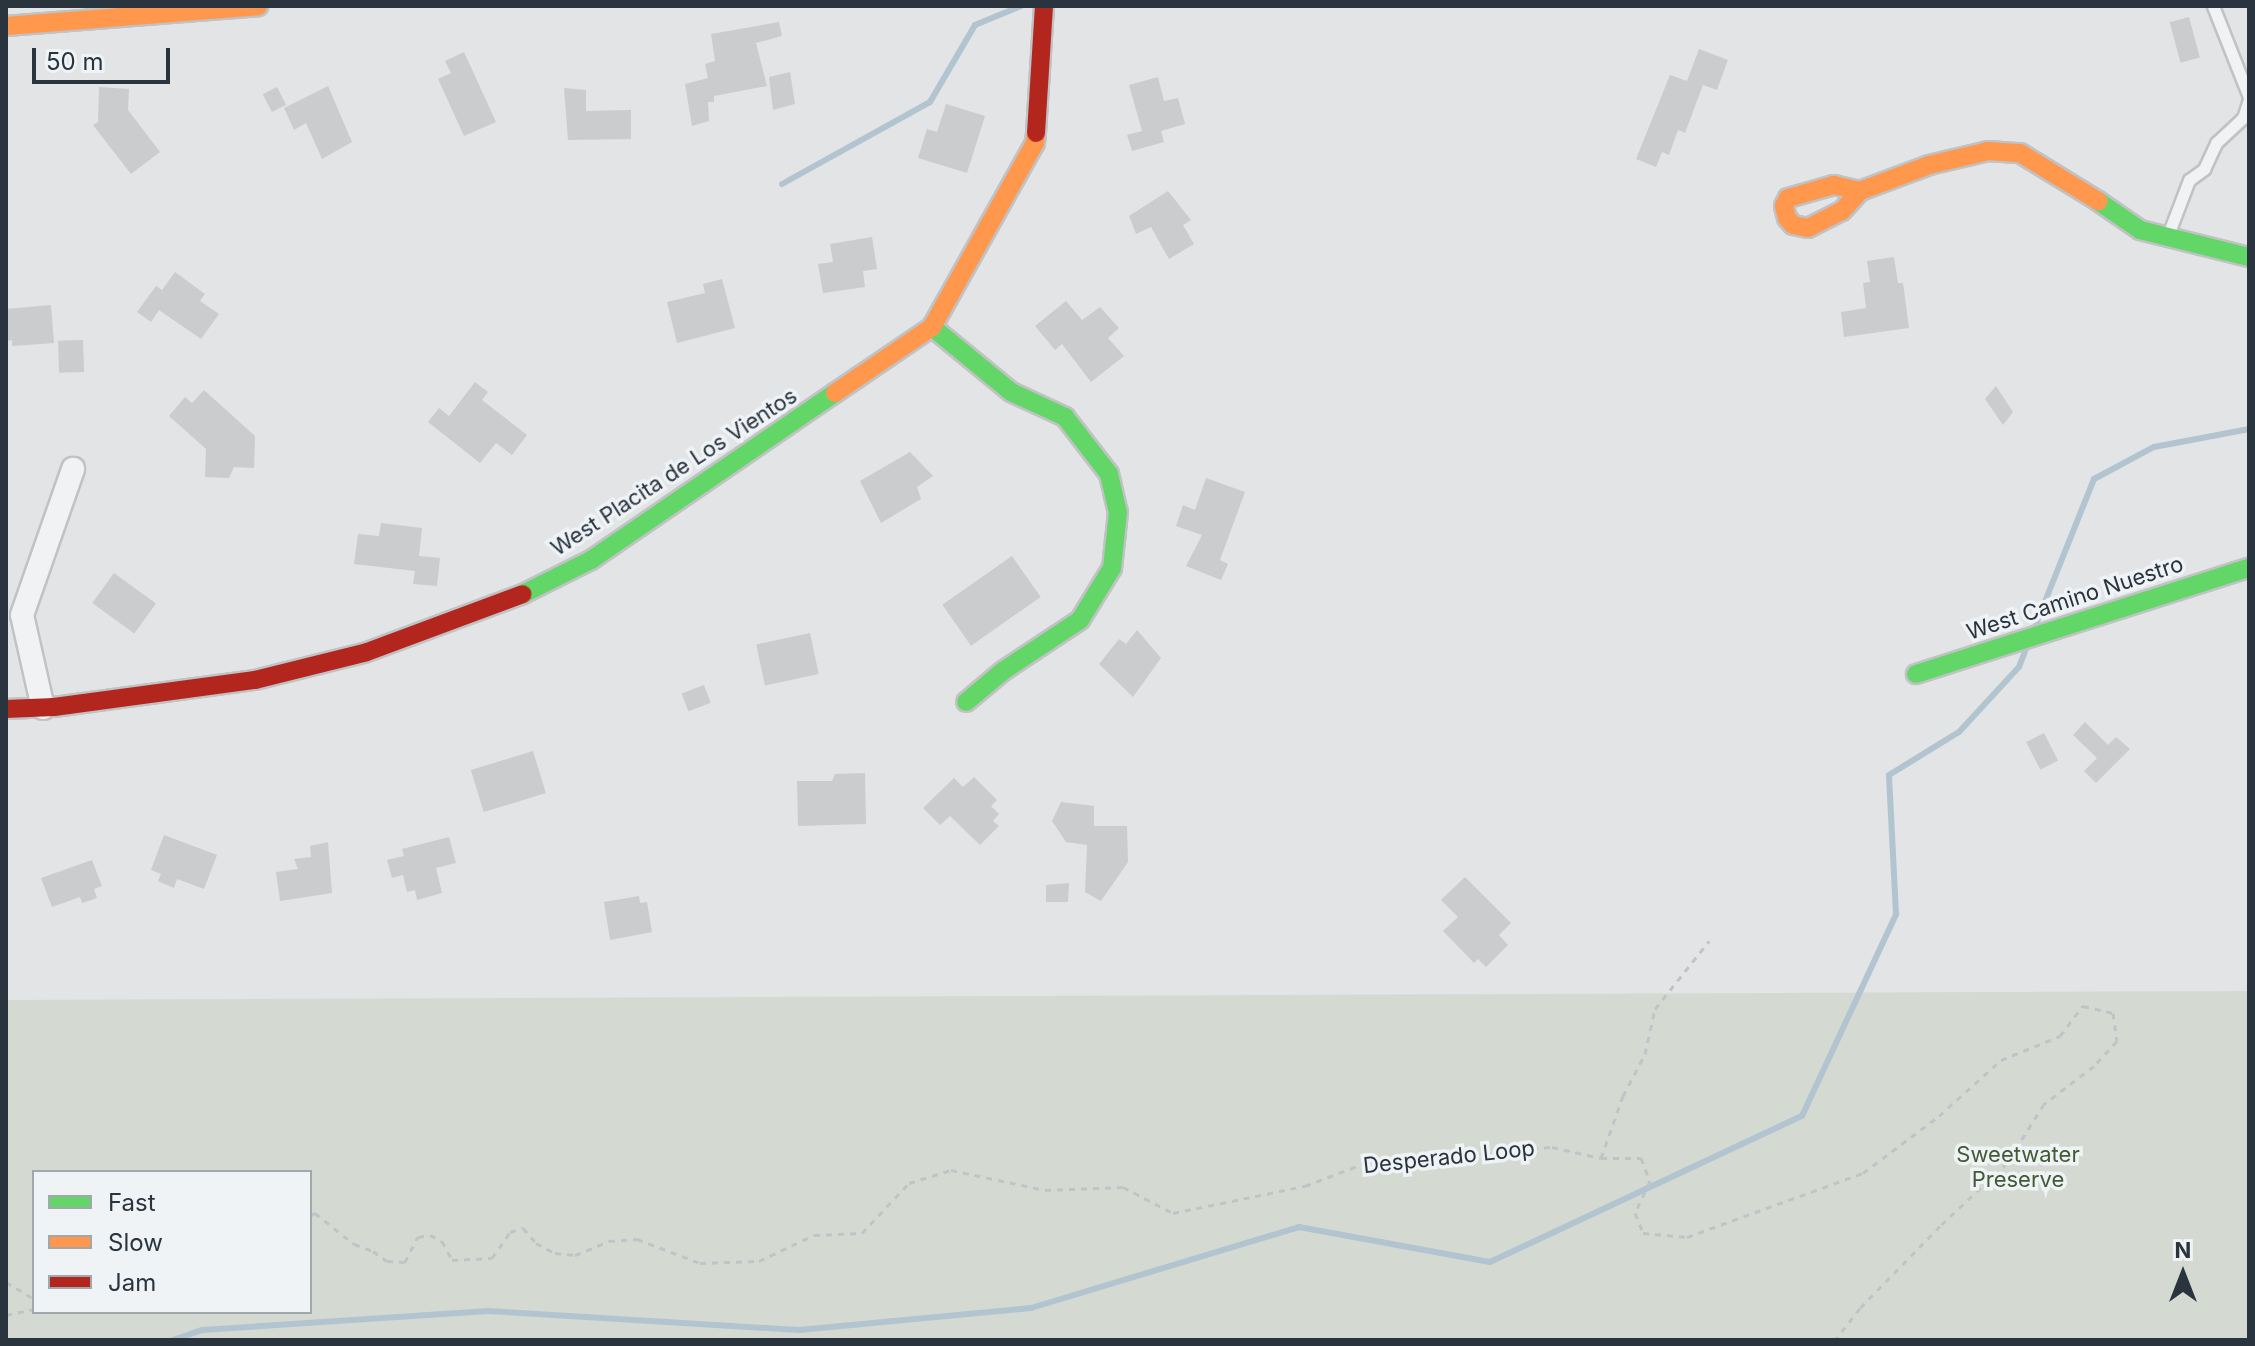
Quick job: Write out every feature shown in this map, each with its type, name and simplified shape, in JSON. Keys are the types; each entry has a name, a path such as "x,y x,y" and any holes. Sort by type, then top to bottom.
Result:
{"street":[{"path":"6,26 258,6"},
{"path":"966,702 1003,671 1080,620 1112,568 1118,512 1109,474 1065,417 1011,392 932,327 1035,143 1044,6"},
{"path":"1860,191 1929,165 1988,151 2020,153 2066,179 2140,230 2249,257"},
{"name":"West Placita de Los Vientos","path":"6,709 43,708 232,686 367,652 507,602 591,560 932,327"},
{"path":"43,708 22,615 73,469"},
{"name":"West Camino Nuestro","path":"1916,674 2249,568"}],"lane":[{"path":"2168,237 2189,180 2204,169 2216,143 2243,118 2249,98 2213,6"}],"path":[{"path":"1601,1158 1623,1096 1645,1054 1655,1009 1709,941"},
{"name":"Desperado Loop","path":"312,1215 315,1213 354,1244 387,1261 405,1262 418,1237 430,1235 442,1241 452,1260 492,1258 510,1232 523,1228 536,1243 555,1253 575,1255 609,1241 637,1239 700,1263 759,1261 814,1235 862,1233 909,1183 951,1170 1045,1190 1123,1187 1173,1213 1305,1186 1365,1163 1552,1147 1601,1158 1641,1158 1650,1181 1635,1213 1643,1233 1687,1237 1863,1173 1939,1116 2001,1060 2060,1036 2083,1006 2113,1013 2117,1041 2094,1066 2044,1104 2007,1163 1860,1308 1835,1340"},
{"path":"6,1282 32,1298"},
{"path":"6,1315 32,1309"}],"green space":[{"name":"Sweetwater Preserve","path":"2249,991 2249,1340 6,1340 6,1000"}],"building":[{"path":"2189,17 2200,58 2181,63 2170,22"},
{"path":"779,22 782,36 756,43 767,86 714,96 714,102 708,102 709,121 692,126 685,84 708,78 705,64 715,61 711,34"},
{"path":"1699,49 1728,60 1717,90 1703,85 1685,133 1678,130 1669,155 1662,152 1656,167 1636,159 1670,75 1687,81"},
{"path":"464,52 496,122 464,136 438,79 451,73 445,61"},
{"path":"790,72 795,104 773,110 769,77"},
{"path":"1158,77 1164,101 1178,98 1185,124 1161,131 1164,142 1132,151 1127,135 1142,131 1129,85"},
{"path":"328,86 352,142 322,159 306,123 294,130 284,108"},
{"path":"99,87 129,89 128,110 160,152 131,174 93,125 98,122"},
{"path":"277,87 286,105 272,112 263,94"},
{"path":"564,88 586,90 586,111 631,110 631,139 568,140"},
{"path":"946,104 985,116 967,173 918,158 927,129 937,132"},
{"path":"1168,191 1191,220 1183,225 1194,244 1169,259 1151,227 1136,234 1129,216"},
{"path":"872,237 877,269 863,271 865,287 823,293 818,264 833,262 830,244"},
{"path":"1894,257 1898,283 1903,283 1909,328 1844,337 1841,312 1866,308 1863,283 1870,282 1867,261"},
{"path":"175,272 205,294 200,301 219,314 201,339 159,310 151,322 137,312 156,286 162,290"},
{"path":"722,279 735,328 677,343 667,302 705,293 703,284"},
{"path":"1066,301 1082,320 1100,307 1119,328 1108,338 1124,356 1091,382 1062,344 1055,350 1035,326"},
{"path":"51,305 54,343 12,346 12,340 6,341 6,309"},
{"path":"83,340 84,372 59,373 58,341"},
{"path":"475,382 488,392 482,400 527,435 512,455 496,443 480,463 428,422 439,408 449,416"},
{"path":"1996,386 2013,412 2003,425 1985,399"},
{"path":"204,390 255,436 254,468 234,467 229,478 205,477 206,449 169,416 185,397 192,403"},
{"path":"910,452 933,476 917,487 921,499 881,523 860,481"},
{"path":"1206,478 1245,492 1220,560 1228,564 1221,580 1186,566 1202,535 1176,526 1183,505 1195,510"},
{"path":"381,523 422,528 419,556 440,558 437,586 413,584 415,571 354,564 358,534 379,536"},
{"path":"1012,556 1041,597 971,646 942,605"},
{"path":"114,573 156,604 134,633 92,603"},
{"path":"1137,630 1161,658 1133,697 1099,664 1119,639 1126,644"},
{"path":"810,633 819,674 765,686 756,644"},
{"path":"704,685 711,703 688,711 682,694"},
{"path":"2085,722 2108,745 2116,737 2130,749 2096,783 2084,771 2097,758 2073,735"},
{"path":"2044,733 2058,761 2040,770 2026,742"},
{"path":"533,751 546,793 484,812 471,770"},
{"path":"865,773 866,824 798,826 797,781 832,781 835,774"},
{"path":"974,777 997,800 991,806 999,814 993,821 999,826 980,845 950,816 940,825 923,808 954,778 963,787"},
{"path":"1061,802 1094,806 1094,826 1127,826 1128,862 1101,901 1085,892 1087,845 1066,842 1052,821"},
{"path":"164,835 217,855 204,889 177,879 174,888 158,881 161,874 151,870"},
{"path":"449,837 456,863 436,868 442,893 417,900 415,890 407,892 403,875 392,878 387,860 404,856 402,849"},
{"path":"328,842 332,893 280,901 276,872 298,869 294,859 311,857 310,846"},
{"path":"92,860 102,886 94,889 97,898 82,903 80,897 52,907 41,878"},
{"path":"1465,877 1511,923 1499,935 1508,945 1486,967 1478,959 1474,963 1443,931 1458,917 1441,900"},
{"path":"1069,883 1068,902 1046,902 1046,885"},
{"path":"639,896 640,903 647,902 652,932 610,940 604,902"}],"waterway":[{"path":"782,184 930,102 975,25 1021,6"},
{"path":"2036,624 2094,479 2154,447 2249,429"},
{"path":"173,1340 202,1330 488,1311 799,1330 1031,1308 1299,1227 1490,1262 1802,1116 1896,914 1889,775 1959,732 2019,667 2026,649"}],"traffic: fast":[{"path":"2098,201 2140,230 2249,257"},
{"path":"932,327 1011,392 1065,417 1109,474 1118,512 1112,568 1080,620 1003,671 966,702"},
{"path":"523,594 591,560 835,393"},
{"path":"1916,674 2249,568"}],"traffic: slow":[{"path":"6,26 258,6"},
{"path":"835,393 932,327 1035,143 1036,133"},
{"path":"1860,191 1834,185 1788,198 1784,206 1787,218 1793,225 1808,228 1842,211 1860,191 1929,165 1988,151 2020,153 2098,201"}],"traffic: jam":[{"path":"1036,133 1044,6"},
{"path":"6,709 54,707 255,680 367,652 523,594"}]}
